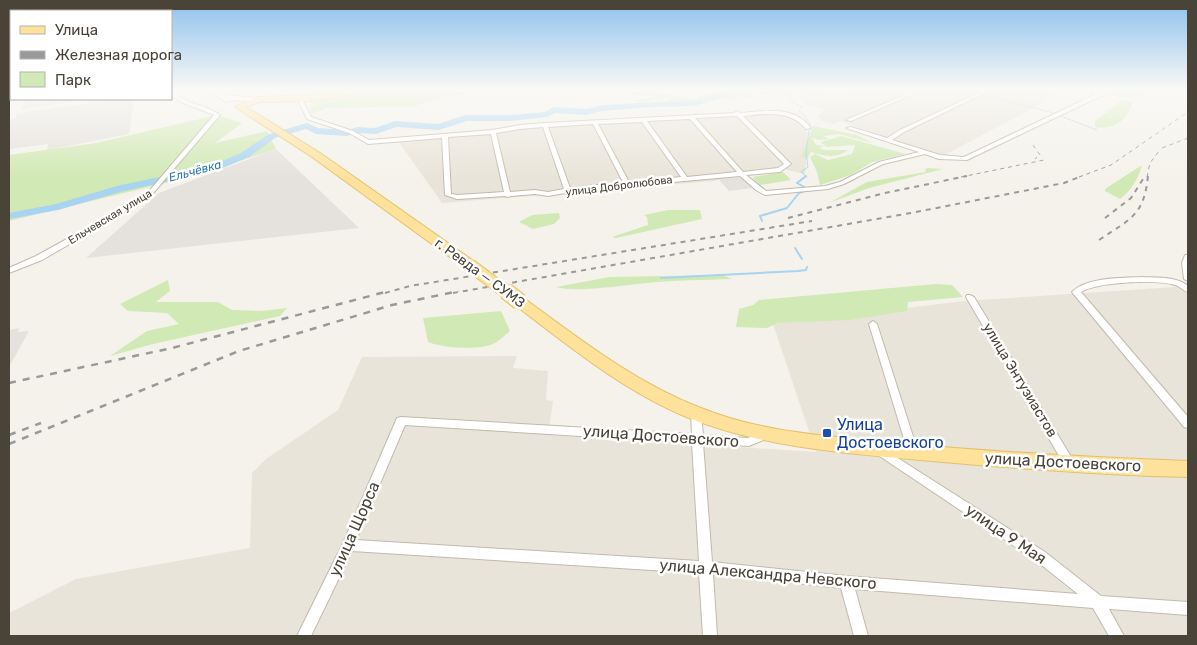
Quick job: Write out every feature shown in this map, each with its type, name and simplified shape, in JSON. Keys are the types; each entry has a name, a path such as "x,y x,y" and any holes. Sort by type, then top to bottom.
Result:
{"main road":[{"name":"г. Ревда — СУМЗ","path":"258,119 308,150 470,265 597,360 660,397 696,414 764,435"},
{"name":"улица Достоевского","path":"764,435 913,452 1188,469"}],"street":[{"name":"Ельчевская улица","path":"9,271 48,253 127,210 154,192 214,119"},
{"path":"311,119 351,132 368,142 493,132 545,125 640,119"},
{"path":"642,119 685,178"},
{"path":"693,119 742,174 758,190 765,193 822,188 842,183 881,163 924,153"},
{"name":"улица Добролюбова","path":"445,136 448,195 457,197 508,196 535,192 560,193 568,190 780,170 788,164 742,119"},
{"path":"798,119 805,123 808,128"},
{"path":"888,140 927,119"},
{"path":"849,128 924,153 943,158 965,159 1048,119"},
{"path":"594,122 627,184"},
{"path":"545,125 568,190"},
{"path":"493,132 508,196"},
{"path":"1188,257 1186,264 1188,290"},
{"path":"1186,281 1149,280 1116,282 1079,288 1076,292 1188,424"},
{"name":"улица Энтузиастов","path":"970,298 1069,463"},
{"path":"873,324 913,452"},
{"path":"696,414 710,636"},
{"name":"улица Достоевского","path":"401,421 749,442 764,435"},
{"name":"улица Щорса","path":"304,636 348,545 401,421"},
{"name":"улица 9 Мая","path":"877,448 1040,556 1096,600 1117,636"},
{"name":"улица Александра Невского","path":"348,545 706,567 846,582 1096,600 1188,609"},
{"path":"846,582 861,636"}],"shaded area":[{"path":"131,119 129,134 47,150 48,144 9,149 9,120"},
{"path":"628,119 793,119 808,133 805,174 778,168 713,181 442,203 396,138 555,122"},
{"path":"820,119 1012,119 941,157 840,121 834,124"},
{"path":"276,149 359,228 86,258 159,193"},
{"path":"742,177 752,188 729,191 718,179"},
{"path":"1176,287 1188,289 1188,636 9,636 9,613 76,579 250,548 252,473 266,459 338,410 362,357 517,356 513,368 548,371 546,400 553,401 548,435 816,452 773,324 964,301"},
{"path":"19,328 18,332 29,331 9,367 9,330"}],"green space":[{"path":"199,119 230,119 242,123 215,143 267,131 276,149 190,177 9,221 9,155 96,143"},
{"path":"1097,119 1123,119 1119,123 1102,128 1095,127 1095,121"},
{"path":"813,126 857,135 872,143 839,134 823,136 829,139 820,140 812,138 816,145 824,146 819,148 824,150 848,150 835,156 811,152 807,159 801,157"},
{"path":"841,136 906,154 872,162 851,175 820,185 817,172 810,157 815,154 828,160 852,154 855,145 826,147 821,142"},
{"path":"1142,165 1134,184 1120,199 1105,191 1105,189"},
{"path":"925,169 943,169 869,188 829,203 867,182 926,172"},
{"path":"783,172 791,180 760,185 752,177"},
{"path":"668,210 700,210 702,219 616,238 612,237 648,225 647,217 644,215"},
{"path":"559,213 560,218 554,224 533,229 519,222 532,215"},
{"path":"723,275 732,279 668,281 588,289 556,287 610,277"},
{"path":"168,280 170,291 156,302 218,302 232,310 261,311 287,308 280,316 153,344 110,356 147,331 179,324 167,313 128,311 120,304"},
{"path":"936,284 952,285 963,297 908,302 907,311 849,320 778,323 767,328 736,327 739,309 753,305 759,300"},
{"path":"501,311 510,331 489,346 462,348 442,346 428,342 423,318"}],"waterway":[{"name":"Ельчёвка","path":"9,216 58,207 117,189 214,168 245,155 272,136 307,126 316,131 347,133 358,130 376,131 395,124 439,127 463,119"},
{"path":"806,176 801,172 808,167 806,153 810,123 807,119"},
{"path":"1069,119 1097,130"},
{"path":"806,176 797,183 806,188"},
{"path":"762,221 760,216 787,208 799,193 807,190"},
{"path":"795,248 802,259"},
{"path":"661,278 798,271 806,270 807,267"}],"railway":[{"path":"1079,177 1111,165 1178,119"},
{"path":"1162,148 1188,138"},
{"path":"1033,145 1040,155 1035,159"},
{"path":"1147,177 1150,163 1159,151"},
{"path":"961,177 1044,160"},
{"path":"788,218 885,193 967,176"},
{"path":"453,293 911,213 1064,183 1082,176"},
{"path":"1105,218 1131,198 1145,176"},
{"path":"1099,240 1134,215 1143,200 1148,176"},
{"path":"385,293 410,286 812,221"},
{"path":"9,383 172,348 389,291"},
{"path":"9,444 239,351 392,305 459,291"},
{"path":"9,435 41,423"}],"place":[{"name":"Улица Достоевского","path":"827,433"}]}
